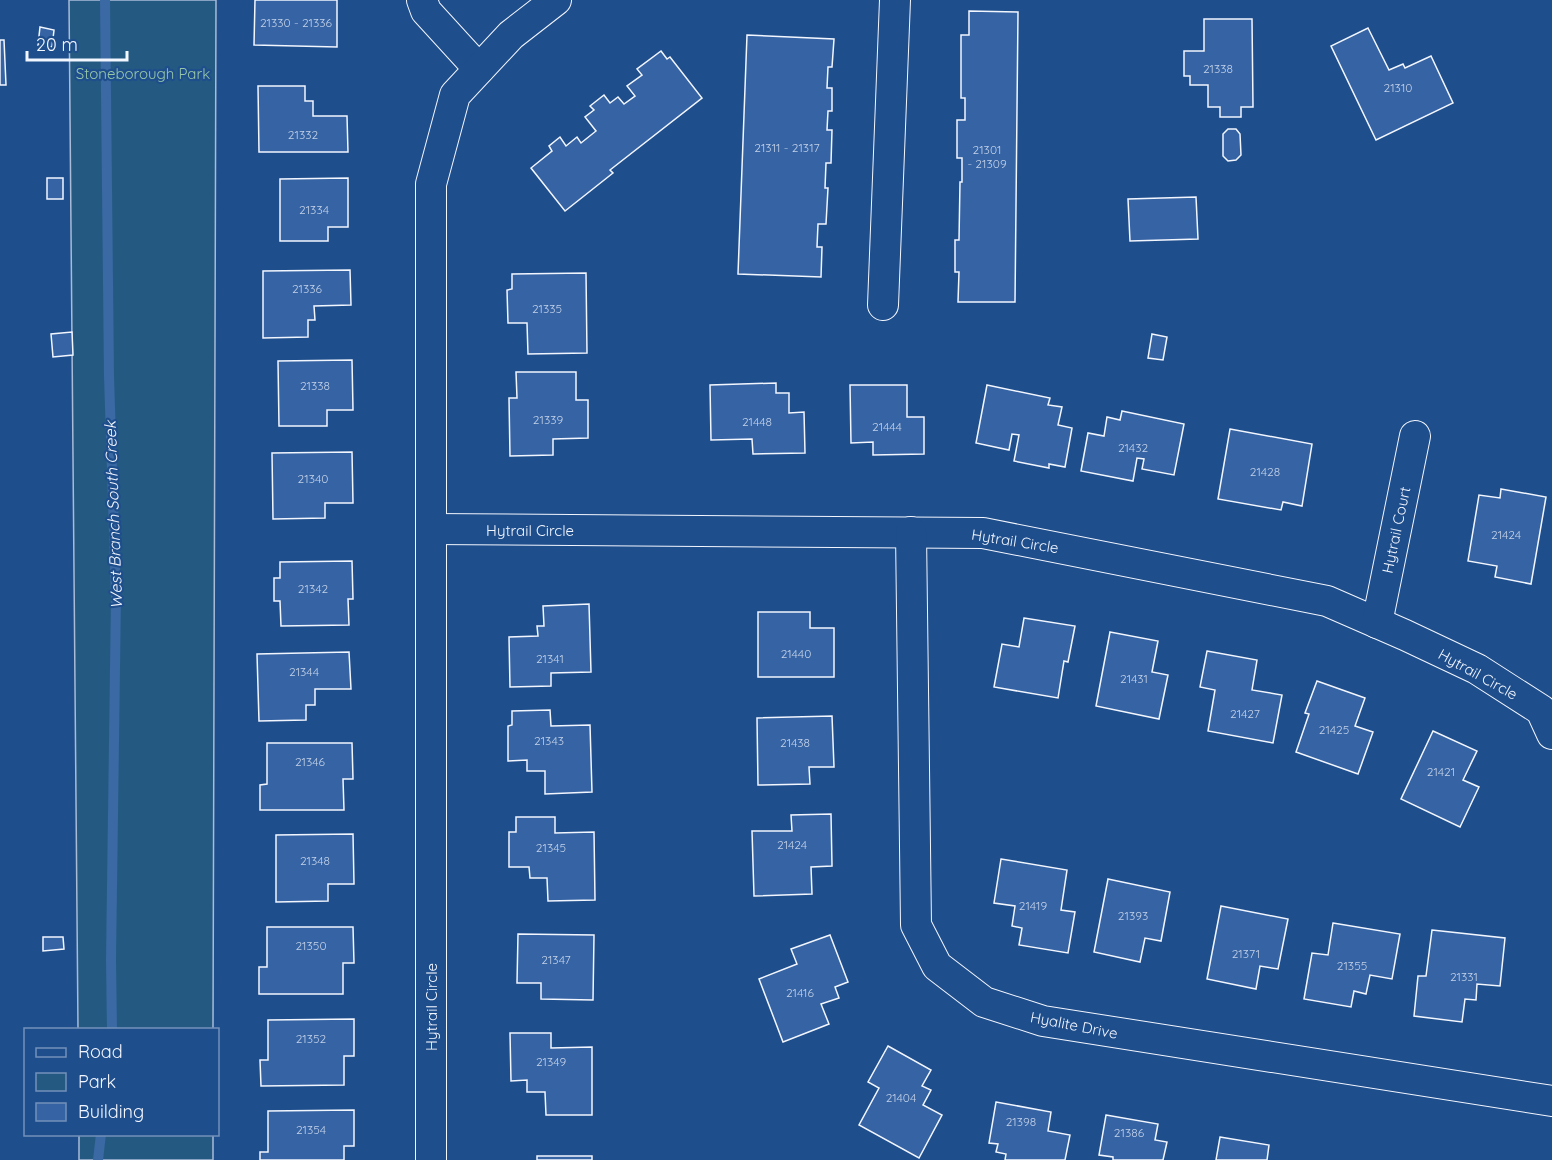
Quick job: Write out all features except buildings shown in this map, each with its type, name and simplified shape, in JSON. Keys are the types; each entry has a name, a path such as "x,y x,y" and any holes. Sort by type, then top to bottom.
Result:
{"street":[{"path":"422,0 426,11 479,69"},
{"name":"Hytrail Circle","path":"431,1160 431,184 455,95 511,35 556,0"},
{"path":"883,305 895,0"},
{"name":"Hytrail Court","path":"1377,623 1415,436"},
{"name":"Hytrail Circle","path":"431,529 983,533 1327,601 1477,669 1541,710 1552,734"},
{"name":"Hyalite Drive","path":"911,532 916,925 937,966 984,1002 1043,1022 1552,1101"}],"green space":[{"name":"Stoneborough Park","path":"69,0 216,0 213,1028 78,1028"},
{"path":"79,1136 213,1136 213,1160 79,1160"}],"waterway":[{"name":"West Branch South Creek","path":"105,0 109,376 116,596 112,1028"},
{"name":"West Branch South Creek","path":"98,1160 101,1136"}]}
